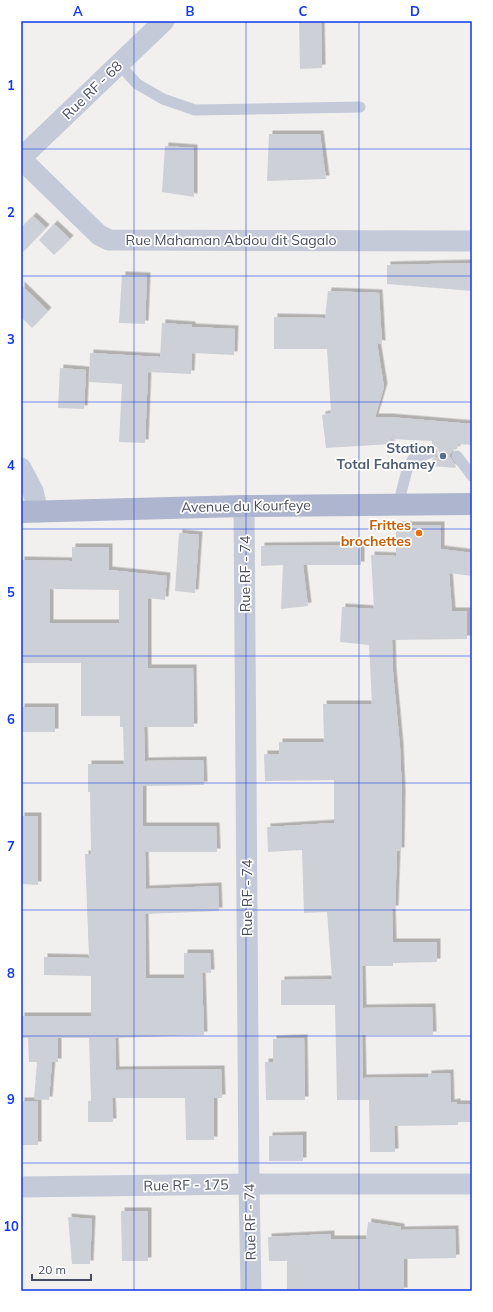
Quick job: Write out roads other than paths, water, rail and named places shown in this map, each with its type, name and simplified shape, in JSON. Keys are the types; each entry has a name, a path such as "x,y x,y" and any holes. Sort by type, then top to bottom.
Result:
{"main road":[{"name":"Avenue du Kourfeye","path":"29,512 244,506 472,504"}],"street":[{"name":"Rue RF - 68","path":"21,159 164,21"},
{"name":"Rue Mahaman Abdou dit Sagalo","path":"21,159 99,235 108,240 472,241"},
{"path":"21,468 33,491 29,512"},
{"name":"Rue RF - 74","path":"244,506 251,1291"},
{"name":"Rue RF - 175","path":"21,1187 249,1184 472,1184"}],"lane":[{"path":"119,64 137,84 163,99 195,110 360,107"},
{"path":"398,505 407,470 413,459 432,452"},
{"path":"456,456 472,476"}],"place":[{"name":"Station Total Fahamey","path":"443,456"},
{"name":"Frittes brochettes","path":"419,533"}]}
